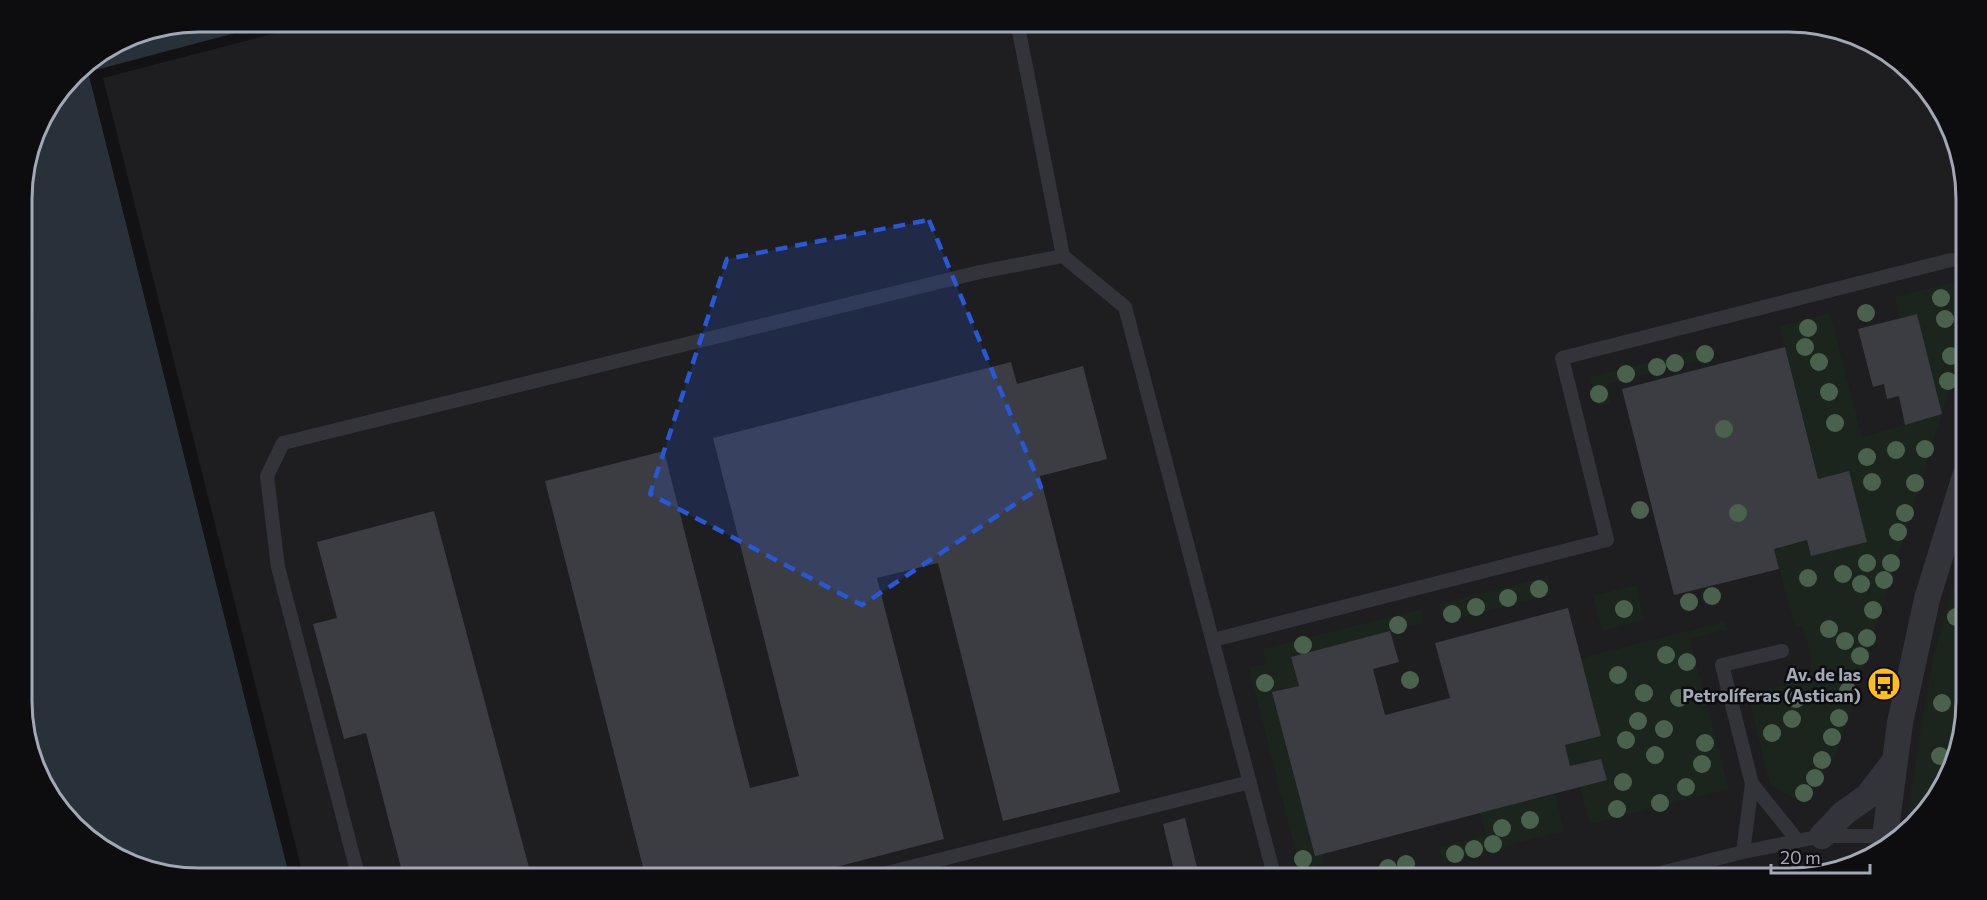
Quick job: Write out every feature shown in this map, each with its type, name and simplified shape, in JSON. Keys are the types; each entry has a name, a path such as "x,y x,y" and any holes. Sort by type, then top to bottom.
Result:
{"street":[{"path":"1890,834 1900,723 1927,599 1956,505"},
{"path":"1810,838 1868,796 1895,762"}],"lane":[{"path":"1019,32 1063,256 1125,307 1272,868"},
{"path":"356,868 278,567 267,476 283,443 980,272 1063,256"},
{"path":"1213,640 1607,540 1562,357 1951,260"},
{"path":"1743,852 1752,784 1722,665 1782,651"},
{"path":"907,868 1250,782"},
{"path":"1752,784 1810,838"},
{"path":"1680,868 1810,838 1881,840"}],"highlighted area":[{"path":"929,220 1041,487 862,605 650,494 727,259"}],"shaded area":[{"path":"239,32 91,71 115,54 156,37 177,33"},
{"path":"280,32 1799,32 1842,40 1872,54 1890,66 1921,97 1943,135 1954,177 1956,199 1956,701 1950,744 1943,765 1921,803 1898,827 1881,840 1842,860 1799,868 301,868 103,78"},
{"path":"88,74 287,868 188,868 166,865 135,856 97,834 66,803 44,765 37,744 32,701 32,188 37,156 44,135 66,97"},
{"path":"1956,281 1956,363 1942,414 1917,314 1900,318 1895,297"},
{"path":"1830,313 1862,437 1942,414 1837,753 1804,804 1770,785 1748,694 1807,679 1810,674 1811,661 1806,638 1802,626 1795,627 1774,549 1807,540 1812,556 1867,542 1849,471 1818,479 1780,326"},
{"path":"1712,346 1714,357 1607,384 1611,403 1598,406 1590,377"},
{"path":"1547,577 1551,595 1445,622 1440,604"},
{"path":"1956,580 1956,701 1952,734 1943,765 1933,785 1910,815 1923,714 1935,650"},
{"path":"1636,585 1644,620 1602,631 1593,596"},
{"path":"1421,609 1424,623 1291,657 1299,686 1272,692 1315,856 1322,854 1324,863 1304,868 1300,868 1249,668 1267,664 1263,649"},
{"path":"1724,622 1726,630 1690,639 1729,789 1590,824 1580,787 1606,780 1601,759 1570,766 1565,745 1601,736 1581,658"},
{"path":"1555,794 1564,831 1443,862 1439,847 1486,835 1480,813"}],"building":[{"path":"1917,314 1942,414 1905,425 1899,396 1887,399 1884,384 1873,387 1858,329"},
{"path":"1785,347 1818,479 1849,471 1867,542 1811,556 1807,540 1774,549 1779,569 1674,595 1622,389"},
{"path":"1011,362 1017,384 1083,366 1107,459 1040,476 1120,792 1003,821 938,563 877,578 944,839 832,868 643,868 545,481 664,451 750,788 799,776 713,438"},
{"path":"434,511 529,868 401,868 366,733 344,739 313,624 337,618 317,542"},
{"path":"1568,608 1601,736 1565,745 1570,766 1601,759 1607,780 1315,856 1272,692 1299,686 1291,657 1390,631 1399,662 1373,669 1385,715 1450,698 1435,643"},
{"path":"1185,818 1197,868 1173,868 1163,824"}],"place":[{"name":"Av. de las Petrolíferas (Astican)","path":"1884,684"}]}
